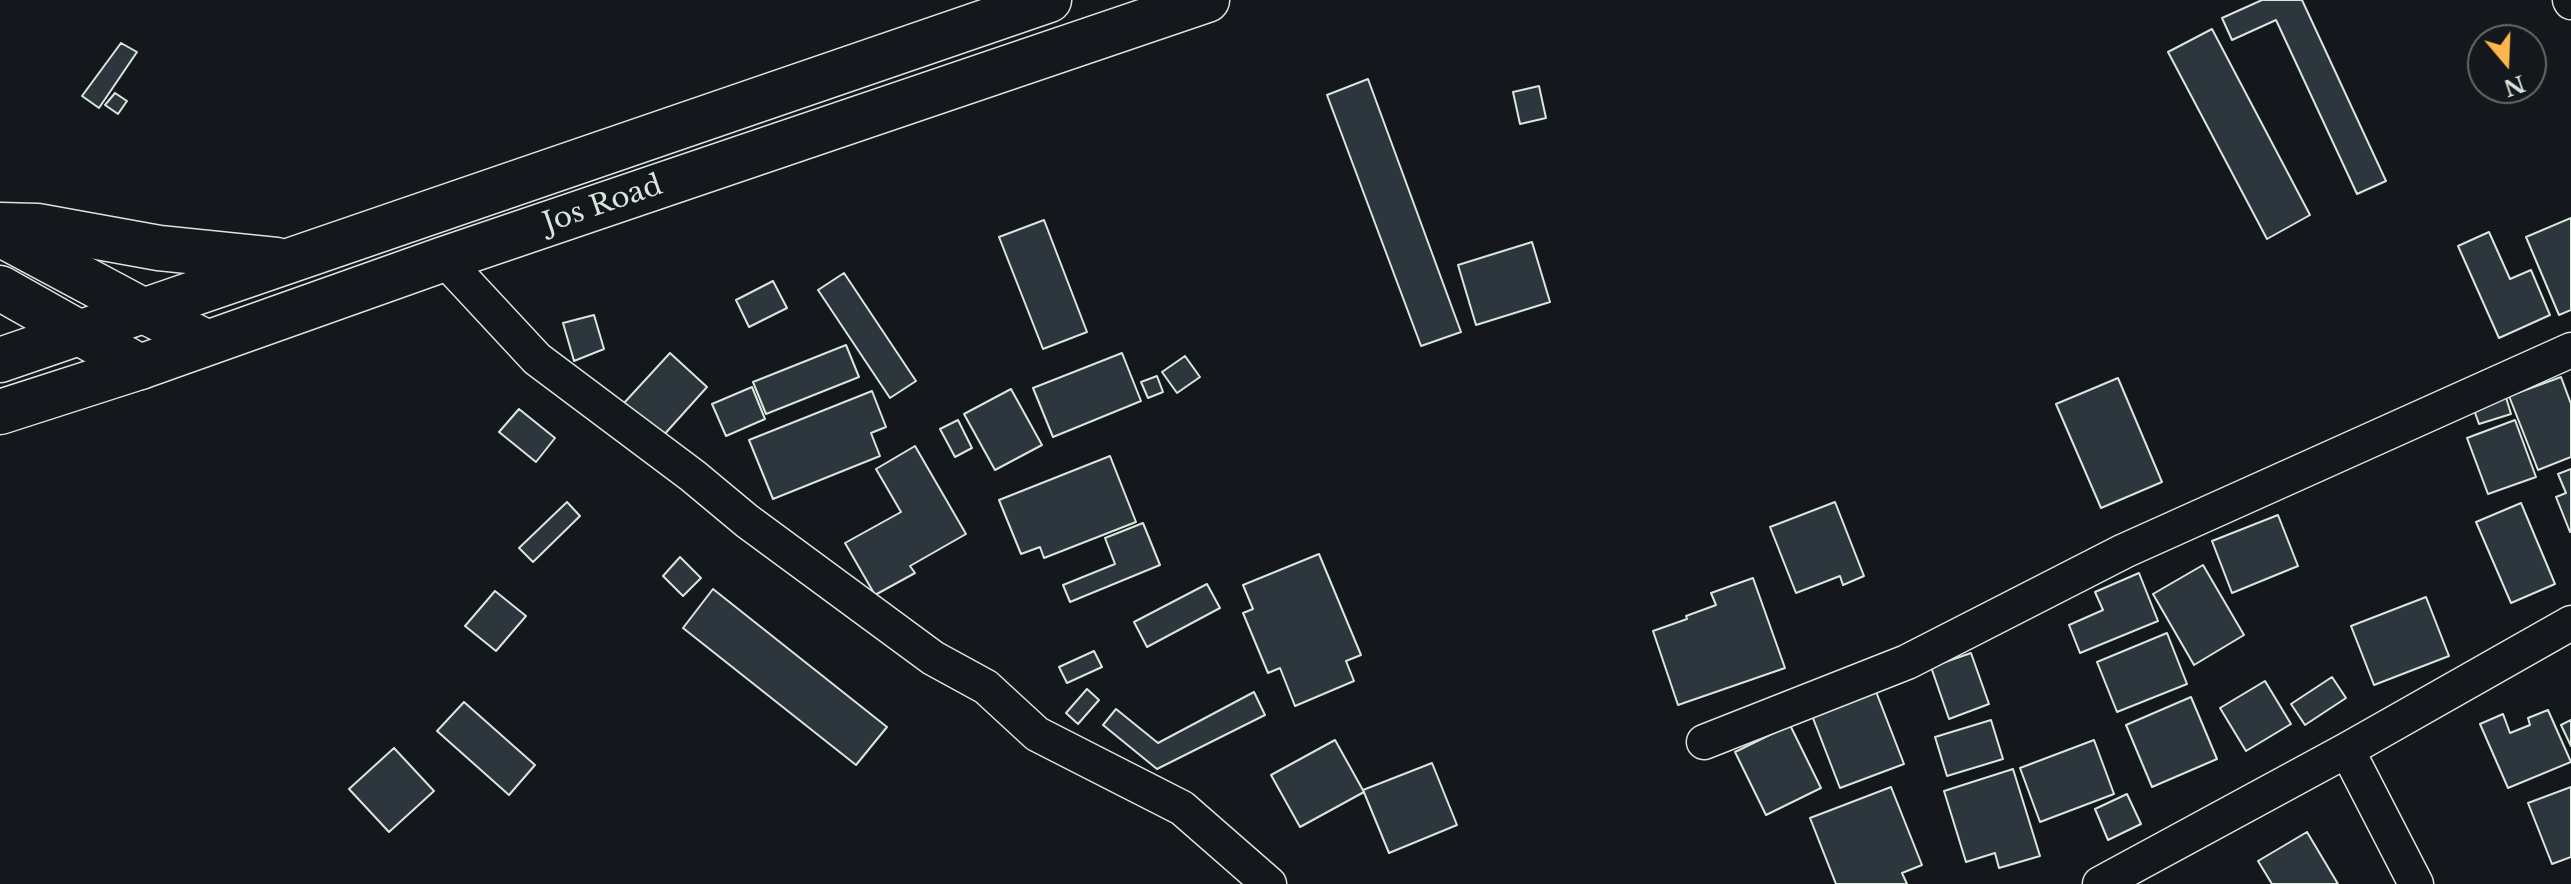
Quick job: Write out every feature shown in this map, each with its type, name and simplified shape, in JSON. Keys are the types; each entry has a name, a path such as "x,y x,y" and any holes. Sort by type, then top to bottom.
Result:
{"main road":[{"name":"Jos Road","path":"0,360 1049,0"},
{"name":"Jos Road","path":"0,412 140,367 444,259 1207,0"},
{"path":"0,225 37,226 159,248 290,261"},
{"path":"0,234 206,342"},
{"path":"0,288 140,367"}],"street":[{"path":"444,259 537,359 693,476 747,521 933,658 986,687 1037,734 1182,808 1269,884"},
{"path":"1704,742 1907,662 2124,551 2571,350"},
{"path":"2100,884 2347,750 2571,623"},
{"path":"2347,750 2416,884"}],"building":[{"path":"2262,0 2302,0 2386,181 2357,194 2276,20 2232,40 2222,18"},
{"path":"2212,29 2310,215 2267,239 2168,52"},
{"path":"121,43 137,52 99,108 82,96"},
{"path":"1368,79 1461,332 1421,346 1327,95"},
{"path":"1539,86 1546,118 1520,124 1513,92"},
{"path":"115,93 127,101 118,114 105,105"},
{"path":"2571,218 2571,310 2559,315 2526,237"},
{"path":"1044,220 1087,332 1043,349 999,237"},
{"path":"2489,232 2510,279 2531,270 2550,315 2499,338 2458,246"},
{"path":"1532,242 1550,302 1476,325 1458,265"},
{"path":"844,273 916,381 890,398 818,290"},
{"path":"773,281 787,308 749,327 736,300"},
{"path":"594,315 604,349 574,361 563,323"},
{"path":"846,345 859,377 766,414 753,382"},
{"path":"670,353 707,387 662,437 624,403"},
{"path":"1122,353 1141,401 1053,437 1033,388"},
{"path":"1185,356 1200,377 1177,393 1162,372"},
{"path":"1157,376 1163,392 1148,398 1141,382"},
{"path":"2561,377 2571,404 2571,457 2538,470 2509,396"},
{"path":"2118,378 2162,482 2101,508 2056,404"},
{"path":"752,387 765,419 726,436 712,404"},
{"path":"1011,389 1042,445 995,470 964,414"},
{"path":"872,391 886,427 871,433 880,456 773,499 749,440"},
{"path":"2505,394 2511,414 2479,424 2472,404"},
{"path":"519,409 555,438 536,462 499,432"},
{"path":"958,420 972,448 955,457 940,429"},
{"path":"2515,420 2536,477 2488,494 2467,438"},
{"path":"915,446 966,534 910,566 915,573 875,595 845,543 901,512 876,469"},
{"path":"1110,456 1136,522 1044,558 1040,547 1021,554 999,500"},
{"path":"2571,469 2570,532 2556,497 2566,493 2558,474"},
{"path":"567,502 580,516 533,562 519,548"},
{"path":"1835,502 1864,576 1843,585 1840,576 1796,593 1770,527"},
{"path":"2521,503 2555,584 2511,603 2476,522"},
{"path":"2278,515 2298,566 2232,593 2212,541"},
{"path":"1143,523 1160,565 1070,602 1063,585 1115,564 1105,538"},
{"path":"1319,554 1361,655 1346,661 1354,681 1295,706 1280,668 1268,673 1243,613 1253,609 1243,585"},
{"path":"680,557 701,578 683,596 663,576"},
{"path":"2203,565 2244,635 2194,665 2153,594"},
{"path":"2139,573 2158,621 2080,653 2069,625 2103,610 2095,592"},
{"path":"1753,578 1785,668 1678,705 1653,631 1716,605 1711,593"},
{"path":"1207,584 1220,608 1147,647 1134,622"},
{"path":"713,589 887,727 856,765 683,628"},
{"path":"495,591 526,616 496,651 465,626"},
{"path":"2426,597 2449,656 2374,685 2351,626"},
{"path":"2167,633 2187,684 2117,712 2097,662"},
{"path":"1094,651 1102,667 1067,683 1059,667"},
{"path":"1971,653 1989,704 1949,719 1931,667"},
{"path":"2332,677 2346,698 2305,725 2291,704"},
{"path":"2265,681 2291,724 2246,751 2220,708"},
{"path":"1087,689 1099,700 1078,724 1066,713"},
{"path":"1875,689 1904,764 1840,788 1811,713"},
{"path":"1254,692 1265,715 1157,769 1103,725 1116,709 1158,743"},
{"path":"2191,697 2217,759 2152,787 2126,725"},
{"path":"464,702 535,765 509,795 437,731"},
{"path":"2548,710 2571,762 2508,788 2480,724 2503,714 2510,733 2530,725 2528,718"},
{"path":"1991,720 2003,759 1947,776 1935,737"},
{"path":"2571,720 2571,746 2561,725"},
{"path":"1790,725 1821,788 1766,815 1735,752"},
{"path":"1335,740 1364,792 1300,827 1271,775"},
{"path":"2094,740 2114,794 2040,822 2020,768"},
{"path":"394,748 434,791 389,832 349,789"},
{"path":"1432,763 1457,825 1389,853 1363,790"},
{"path":"2013,769 2040,856 1999,868 1995,853 1966,862 1944,791"},
{"path":"1891,787 1922,865 1902,873 1907,884 1836,884 1810,818"},
{"path":"2571,787 2571,857 2552,864 2528,803"},
{"path":"2127,794 2141,824 2108,840 2095,809"},
{"path":"2307,832 2338,884 2272,884 2258,861"}]}
